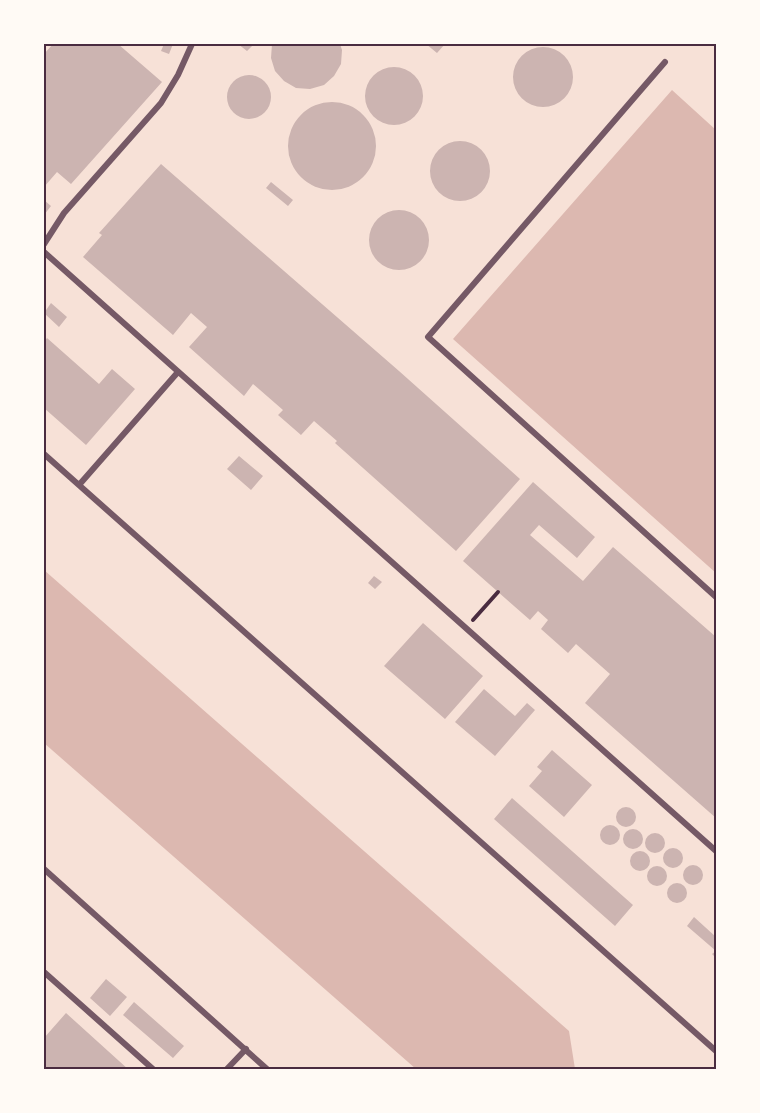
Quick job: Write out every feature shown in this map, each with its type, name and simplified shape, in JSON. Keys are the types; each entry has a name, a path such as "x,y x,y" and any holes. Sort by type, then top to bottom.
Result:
{"street":[{"path":"44,244 64,213 161,103 178,75 192,44"},
{"path":"665,62 428,337 717,597"},
{"path":"44,252 717,851"},
{"path":"79,485 178,372"},
{"path":"44,454 717,1051"},
{"path":"44,869 268,1070"},
{"path":"44,972 154,1070"},
{"path":"226,1070 246,1049"}],"path":[{"path":"466,628 498,592"}],"shaded area":[{"path":"672,90 716,130 716,573 453,339"},
{"path":"44,570 569,1031 575,1069 416,1069 44,743"}],"building":[{"path":"53,44 118,44 162,82 71,184 57,172 44,187 44,54"},
{"path":"164,44 173,44 169,54 161,51"},
{"path":"238,44 254,44 247,51"},
{"path":"272,44 340,44 341,64 334,76 324,85 310,89 296,88 284,81 275,71 271,58"},
{"path":"426,44 445,44 437,53"},
{"path":"537,47 549,47 560,52 568,60 573,77 571,89 560,102 549,107 537,107 526,102 518,94 513,83 513,71 518,60 526,52"},
{"path":"394,67 405,69 418,80 423,96 421,107 410,120 394,125 383,123 370,112 365,96 367,85 378,72"},
{"path":"249,75 265,81 271,97 265,113 249,119 233,113 227,97 233,81"},
{"path":"332,102 357,109 369,121 376,146 369,171 357,183 332,190 307,183 295,171 288,146 295,121 307,109"},
{"path":"454,141 466,141 477,146 485,154 490,171 488,183 477,196 466,201 454,201 443,196 435,188 430,177 430,165 435,154 443,146"},
{"path":"161,164 520,479 456,551 335,443 337,441 314,421 301,435 278,415 283,410 253,384 244,396 189,347 207,327 191,313 173,335 83,257 102,235 99,233"},
{"path":"271,182 293,200 288,206 266,188"},
{"path":"44,200 51,206 44,215"},
{"path":"393,210 405,210 416,215 424,223 429,240 427,252 416,265 405,270 393,270 382,265 374,257 369,246 369,234 374,223 382,215"},
{"path":"51,303 67,317 59,327 44,313"},
{"path":"47,338 99,384 112,369 135,389 86,445 44,408 44,342"},
{"path":"239,456 263,476 251,490 227,469"},
{"path":"533,482 595,537 577,558 539,525 530,535 583,581 613,547 716,637 716,818 585,703 610,674 576,644 568,653 541,629 548,620 538,611 530,620 463,561"},
{"path":"374,576 382,582 375,589 368,583"},
{"path":"423,623 483,676 445,719 384,666"},
{"path":"484,689 515,716 527,703 535,710 495,756 455,722"},
{"path":"552,750 592,785 564,817 529,786 542,771 537,767"},
{"path":"512,798 633,905 615,926 494,819"},
{"path":"626,807 633,810 636,817 633,824 626,827 619,824 616,817 619,810"},
{"path":"610,825 617,828 620,835 617,842 610,845 603,842 600,835 603,828"},
{"path":"633,829 640,832 643,839 640,846 633,849 626,846 623,839 626,832"},
{"path":"655,833 662,836 665,843 662,850 655,853 648,850 645,843 648,836"},
{"path":"673,848 680,851 683,858 680,865 673,868 666,865 663,858 666,851"},
{"path":"640,851 647,854 650,861 647,868 640,871 633,868 630,861 633,854"},
{"path":"693,865 700,868 703,875 700,882 693,885 686,882 683,875 686,868"},
{"path":"657,866 664,869 667,876 664,883 657,886 650,883 647,876 650,869"},
{"path":"677,883 684,886 687,893 684,900 677,903 670,900 667,893 670,886"},
{"path":"694,917 716,937 716,951 687,926"},
{"path":"106,979 127,997 110,1016 90,998"},
{"path":"134,1002 184,1046 173,1058 123,1015"},
{"path":"66,1013 129,1070 44,1070 44,1038"}]}
